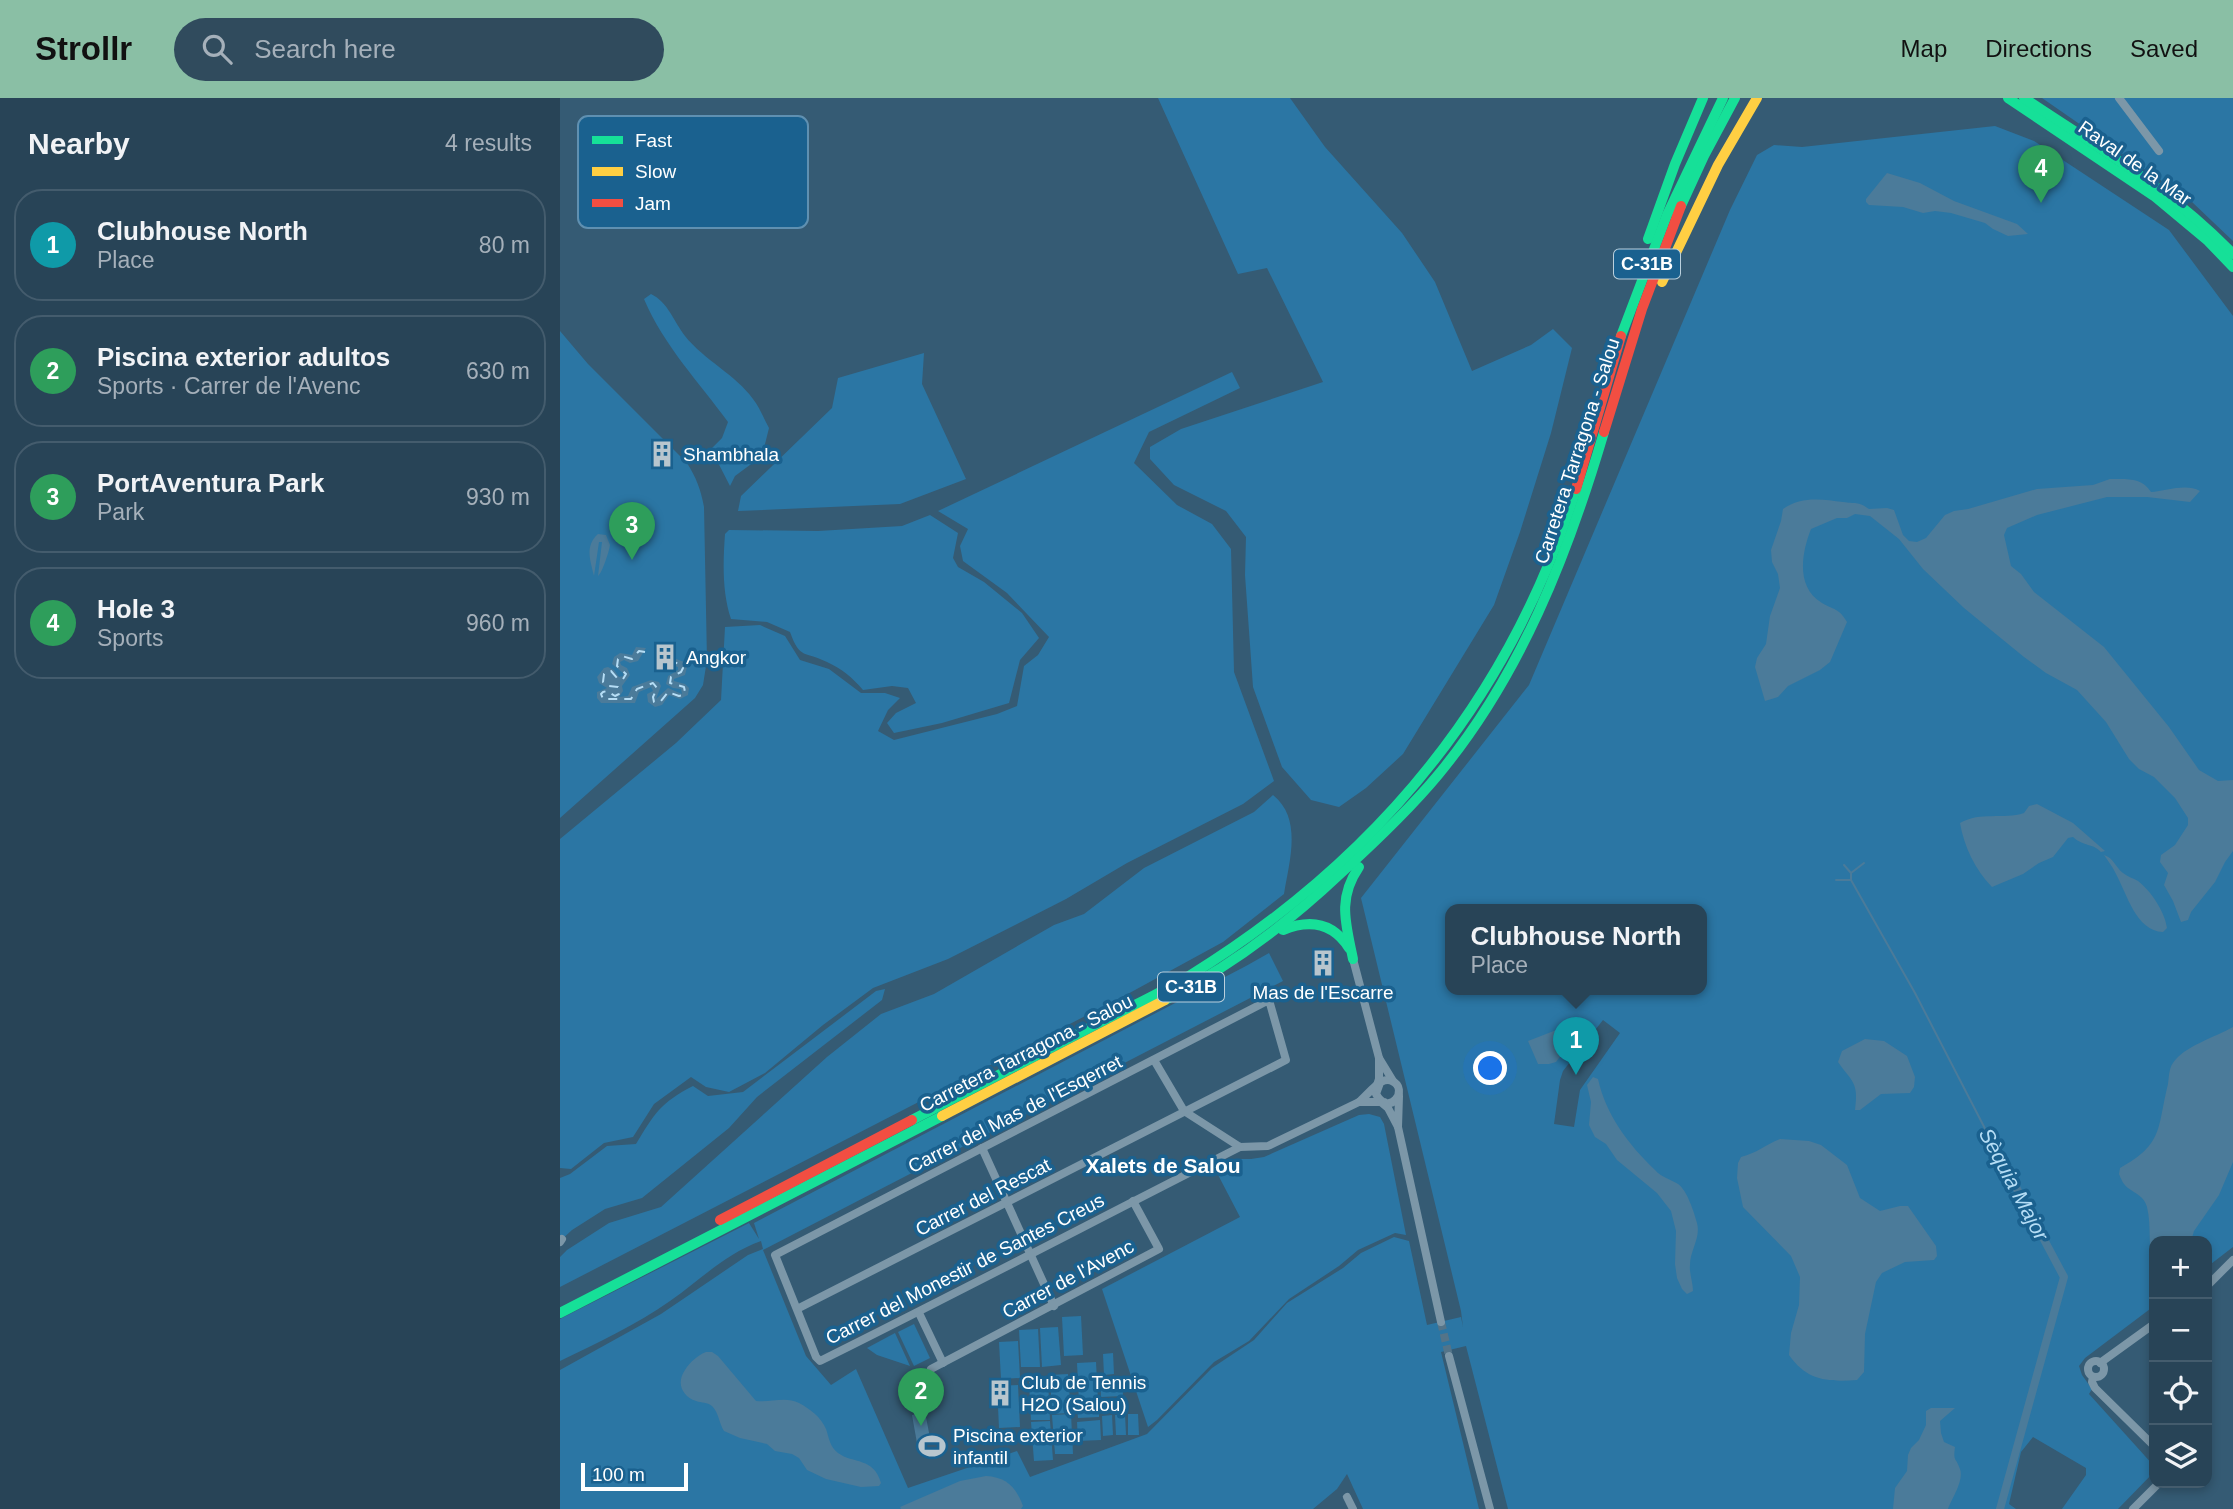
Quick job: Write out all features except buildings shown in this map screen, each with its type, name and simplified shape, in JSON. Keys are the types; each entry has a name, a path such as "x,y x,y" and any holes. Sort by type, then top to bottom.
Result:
{"main road":[{"path":"1591,438 1616,334 1675,164 1703,98"},
{"name":"Carretera Tarragona - Salou","path":"560,1302 1165,989 1245,939 1294,903 1366,837 1429,768 1463,723 1506,654 1533,602 1564,523 1622,335 1654,246 1687,169 1723,98"},
{"name":"Carretera Tarragona - Salou","path":"560,1313 1191,987 1252,948 1352,865 1437,776 1515,660 1542,606 1574,526 1632,338 1664,249 1696,173 1735,98"},
{"path":"1604,433 1670,263 1718,165 1757,98"},
{"name":"Raval de la Mar","path":"2008,98 2147,190 2199,230 2233,267"},
{"name":"Raval de la Mar","path":"2024,98 2166,192 2233,254"},
{"path":"1353,959 1344,914 1346,888 1353,874 1395,828 1405,810"},
{"path":"1252,948 1295,924 1308,922 1329,927 1340,935 1353,959"}],"street":[{"path":"2119,98 2159,152"},
{"path":"1353,959 1379,1058 1377,1086 1382,1102 1398,1127"},
{"name":"Carrer del Mas de l'Esqerret","path":"797,1309 775,1255 1269,1000"},
{"name":"Carrer del Rescat","path":"797,1309 1286,1060 1269,1000"},
{"path":"1379,1058 1398,1087 1398,1127 1441,1322"},
{"path":"1154,1059 1184,1111 1240,1147 1268,1146 1359,1102 1386,1080 1393,1082"},
{"path":"1359,1102 1392,1102 1399,1094"},
{"name":"Carrer del Monestir de Santes Creus","path":"797,1309 820,1361 919,1313 1030,1253 1240,1147"},
{"path":"982,1148 1054,1306"},
{"name":"Carrer de l'Avenc","path":"931,1369 1159,1249 1133,1201"},
{"path":"2212,1281 2233,1260"},
{"path":"919,1313 943,1363"},
{"path":"2149,1328 2101,1363 2104,1370 2101,1375 2093,1377 2092,1382 2149,1441"},
{"path":"1449,1356 1490,1509"},
{"path":"2133,1509 2154,1488"},
{"path":"1347,1497 1353,1509"}],"shaded area":[{"path":"1158,98 1290,98 1325,147 1402,233 1435,282 1472,371 1531,345 1553,329 1572,348 1551,433 1494,605 1403,754 1366,788 1339,807 1311,800 1282,767 1253,687 1245,575 1246,537 1226,511 1174,485 1150,459 1150,447 1181,429 1323,382 1267,268 1238,274"},
{"path":"2042,98 2233,98 2233,241 2192,202"},
{"path":"1995,126 2034,141 2169,230 2233,316 2233,1247 2212,1263 2212,1236 2149,1236 2149,1310 2085,1358 2079,1366 2092,1389 2089,1394 2149,1460 2149,1477 2118,1509 2062,1509 2086,1475 2086,1468 2033,1437 2021,1452 2009,1504 2016,1509 1508,1509 1466,1346 1441,1352 1479,1509 1363,1509 1347,1474 1337,1489 1313,1509 560,1509 560,1370 661,1314 748,1255 763,1249 761,1241 724,1260 644,1318 560,1361 560,1319 749,1223 759,1239 754,1223 1269,953 1283,981 763,1250 806,1356 831,1385 856,1369 908,1488 1017,1451 1030,1477 1147,1434 1212,1368 1254,1340 1287,1303 1343,1268 1361,1253 1394,1237 1409,1241 1427,1325 1461,1317 1463,1327 1461,1311 1361,898 1529,685 1730,210 1757,155 1774,145 1802,147","holes":["1603,1020 1620,1033 1580,1090 1574,1127 1554,1124 1563,1071"]},
{"path":"1887,173 1920,183 1954,201 2017,224 2028,234 2008,236 1985,223 1951,213 1923,213 1903,207 1869,205 1866,199"},
{"path":"651,294 666,307 693,345 746,390 769,428 762,456 735,476 730,486 711,449 722,438 728,422 661,332 644,299"},
{"path":"560,331 588,364 687,463 696,479 704,507 707,660 703,685 695,698 560,818"},
{"path":"924,353 922,384 966,479 900,504 738,511 741,496 832,408 838,378"},
{"path":"1232,372 1240,388 1149,432 1134,463 1177,505 1212,524 1231,549 1234,672 1274,781 1243,804 1127,863 1066,899 948,959 873,988 765,1073 729,1092 706,1087 691,1077 654,1104 633,1137 604,1143 571,1169 560,1168 560,839 676,743 721,700 725,627 760,625 785,636 800,660 829,669 861,693 885,693 900,698 888,710 878,731 894,740 997,714 1017,706 1024,666 1038,655 1049,637 1007,593 963,561 960,546 968,529 938,511"},
{"path":"2110,479 2138,481 2151,492 2182,488 2200,491 2190,502 2147,497 2107,497 2037,515 2007,528 2004,535 2011,566 2021,574 2034,592 2104,647 2169,727 2199,770 2218,781 2233,780 2233,851 2188,920 2181,922 2164,885 2168,873 2160,862 2161,855 2175,845 2188,825 2188,818 2175,798 2154,777 2139,769 2129,759 2106,722 2077,690 2046,673 1964,608 1923,569 1899,539 1870,516 1855,514 1847,518 1837,518 1811,529 1808,538 1803,569 1808,588 1813,596 1839,612 1847,622 1830,662 1788,686 1778,697 1765,701 1755,667 1766,644 1770,616 1780,588 1771,550 1783,509 1790,505 1804,500 1820,499 1856,503 1869,509 1894,510 1903,535 1909,541 1917,542 1926,538 1945,515 1954,511 2037,489 2093,485"},
{"path":"930,515 958,533 953,558 958,567 984,582 1022,613 1039,638 1020,660 1009,703 942,723 894,733 887,723 896,713 916,703 908,688 892,686 863,690 851,677 837,668 800,651 790,632 767,622 731,619 724,577 725,534 729,530 818,531 902,526"},
{"path":"598,534 606,535 610,545 598,576 602,542 599,542 594,576 590,549"},
{"path":"636,647 646,648 638,661 620,662 630,675 622,686 623,691 619,697 628,696 632,687 651,680 659,682 661,686 656,699 668,688 682,694 681,689 666,684 668,676 678,670 678,667 671,665 674,658 684,662 687,667 685,675 674,681 689,688 688,695 680,699 669,695 662,705 655,707 648,702 647,694 653,691 651,687 639,692 635,703 601,703 597,692 607,688 599,683 597,677 608,667 619,677 623,676 612,664 614,657 620,653 632,655"},
{"path":"1273,795 1288,816 1291,828 1291,855 1284,894 1223,942 1124,996 560,1287 560,1257 567,1250 609,1223 661,1207 827,1057 881,1014 934,994 1054,925 1084,914 1144,868 1254,812"},
{"path":"2037,804 2073,823 2105,851 2101,852 2073,837 2068,838 2053,857 1992,887 1971,857 1960,823 1976,817 2016,815"},
{"path":"2104,855 2123,873 2143,885 2152,896 2166,922 2167,928 2163,932 2154,930 2139,918"},
{"path":"885,989 882,1000 757,1097 729,1128 642,1198 605,1209 560,1241 560,1178 570,1174 607,1146 636,1144 659,1110 693,1086 708,1096 743,1092 876,991"},
{"path":"1566,1023 1577,1023 1581,1028 1556,1062 1538,1064 1528,1041 1559,1029"},
{"path":"2233,1027 2233,1162 2219,1195 2192,1236 2150,1236 2146,1203 2123,1183 2119,1174 2120,1168 2145,1151 2152,1142 2160,1124 2170,1070 2178,1057"},
{"path":"1865,1039 1884,1041 1907,1056 1915,1077 1914,1087 1910,1093 1881,1094 1860,1110 1855,1110 1855,1088 1838,1062 1842,1051"},
{"path":"1593,1077 1598,1079 1606,1105 1627,1139 1657,1172 1681,1187 1690,1202 1698,1228 1690,1265 1693,1291 1687,1294 1677,1278 1676,1231 1671,1211 1657,1193 1617,1160 1606,1144 1595,1137 1589,1125 1591,1102 1587,1085"},
{"path":"1359,1115 1380,1117 1384,1124 1406,1235 1395,1233 1358,1250 1289,1299 1249,1341 1214,1362 1148,1427 1102,1289 1240,1217 1215,1169 1237,1159 1264,1157"},
{"path":"1780,1139 1809,1141 1821,1145 1847,1165 1860,1198 1880,1211 1908,1206 1936,1246 1937,1256 1934,1260 1905,1262 1882,1273 1876,1282 1865,1334 1864,1372 1857,1380 1819,1378 1803,1370 1789,1355 1791,1333 1799,1305 1800,1277 1791,1256 1743,1207 1737,1178 1741,1157"},
{"path":"1081,1316 1083,1355 1064,1356 1062,1317"},
{"path":"914,1324 930,1358 914,1366 898,1332"},
{"path":"1058,1327 1061,1365 1042,1367 1040,1328"},
{"path":"1038,1329 1040,1367 1021,1367 1019,1330"},
{"path":"895,1333 910,1366 877,1355 867,1348"},
{"path":"1018,1341 1020,1378 1001,1379 999,1342"},
{"path":"706,1352 718,1356 756,1401 788,1400 811,1411 824,1425 835,1451 868,1465 878,1475 881,1483 879,1486 861,1487 826,1479 807,1470 799,1458 792,1454 775,1451 767,1444 724,1431 712,1406 691,1399 681,1384 687,1367"},
{"path":"1113,1353 1114,1374 1104,1375 1103,1354"},
{"path":"1096,1362 1098,1401 1079,1402 1077,1363"},
{"path":"1068,1374 1071,1413 1052,1414 1050,1375"},
{"path":"1100,1376 1122,1376 1123,1396 1101,1397"},
{"path":"1048,1381 1050,1420 1031,1420 1029,1382"},
{"path":"1018,1385 1020,1427 999,1428 997,1386"},
{"path":"1124,1401 1124,1411 1103,1412 1102,1402"},
{"path":"1077,1407 1099,1407 1099,1417 1078,1418"},
{"path":"1931,1408 1955,1408 1940,1421 1944,1442 1955,1447 1955,1457 1961,1474 1959,1484 1948,1509 1893,1509 1895,1488 1907,1471 1908,1455 1919,1440 1926,1425 1926,1411"},
{"path":"925,1412 930,1438 917,1443 912,1415"},
{"path":"1071,1414 1073,1454 1055,1454 1052,1415"},
{"path":"1125,1414 1126,1435 1116,1435 1115,1415"},
{"path":"1128,1414 1138,1414 1139,1435 1128,1435"},
{"path":"1112,1415 1113,1435 1103,1436 1102,1416"},
{"path":"1100,1420 1101,1440 1078,1441 1077,1422"},
{"path":"1050,1421 1053,1460 1034,1461 1031,1422"},
{"path":"986,1476 999,1478 1009,1484 1020,1499 1023,1506 1021,1509 900,1507 960,1481"}],"waterway":[{"name":"Sèquia Major","path":"1864,863 1851,873 1851,880 1915,993 1994,1146"},
{"name":"Sèquia Major","path":"1844,865 1851,873"},
{"name":"Sèquia Major","path":"1836,880 1851,880"},
{"name":"Sèquia Major","path":"1994,1146 2064,1277 2000,1509"}],"ferry route":[{"path":"645,652 639,651 632,659 622,656 618,659 617,666 626,674 623,679 618,679 611,671 604,674 603,682 608,686 618,687 620,691 615,696 607,691 603,692 603,699 631,699 637,689 653,683 657,688 654,702 661,701 668,692 683,695 684,687 670,683 671,677 683,668 673,662"}],"tunnel":[{"path":"1441,1322 1449,1356"}],"traffic: fast":[{"path":"1648,239 1675,164 1703,98"},
{"path":"1621,336 1667,215 1723,98"},
{"path":"1681,206 1735,98"},
{"path":"2008,98 2154,196 2208,241 2233,267"},
{"path":"2024,98 2159,189 2210,231 2233,254"},
{"path":"1165,1000 1258,943 1300,909 1379,838 1438,775 1494,696 1539,612 1575,523 1604,432"},
{"path":"912,1120 1189,976 1257,930 1319,881 1376,827 1428,768 1474,706 1514,638 1548,566 1576,489"},
{"path":"1353,959 1345,912 1348,890 1359,867"},
{"path":"1283,930 1312,924 1328,928 1349,948"},
{"path":"560,1313 942,1116"}],"traffic: slow":[{"path":"1662,282 1718,165 1757,98"},
{"path":"942,1116 1165,1000"}],"traffic: jam":[{"path":"1604,432 1642,309 1681,206"},
{"path":"1576,489 1621,336"},
{"path":"720,1220 912,1120"}],"place":[{"name":"Hole 3","path":"2041,203"},
{"name":"Shambhala","path":"662,454"},
{"name":"PortAventura Park","path":"632,560"},
{"name":"Angkor","path":"665,657"},
{"name":"Mas de l'Escarre","path":"1323,963"},
{"name":"Clubhouse North","path":"1576,1075"},
{"name":"Club de Tennis H2O (Salou)","path":"1000,1393"},
{"name":"Piscina exterior adultos","path":"921,1426"},
{"name":"Piscina exterior infantil","path":"932,1446"}],"district":[{"name":"Xalets de Salou","path":"1163,1165"}]}
